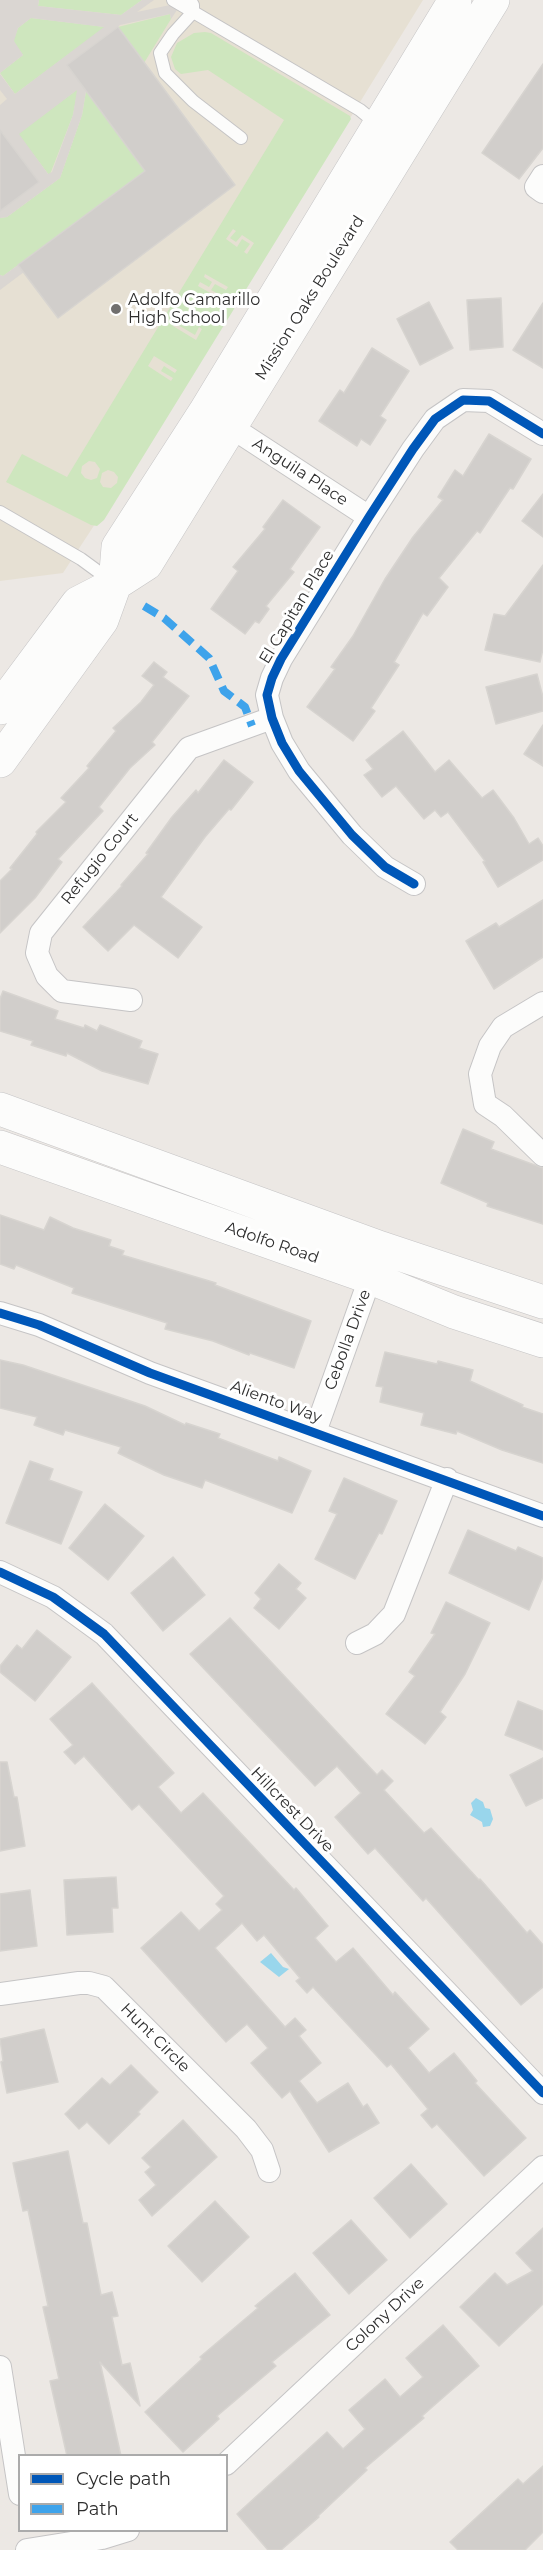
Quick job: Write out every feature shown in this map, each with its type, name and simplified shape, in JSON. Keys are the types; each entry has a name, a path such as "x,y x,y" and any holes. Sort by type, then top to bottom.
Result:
{"main road":[{"name":"Mission Oaks Boulevard","path":"0,761 102,620 115,584 118,547 205,412 456,0"},
{"name":"Mission Oaks Boulevard","path":"0,708 78,603 115,584 146,564 493,0"},
{"path":"213,458 211,441 219,417 382,153 385,140 378,125"},
{"name":"Adolfo Road","path":"0,1109 376,1263 454,1312 543,1341"},
{"name":"Adolfo Road","path":"0,1147 376,1263 543,1302"}],"street":[{"name":"El Capitan Place","path":"414,884 386,867 325,806 282,743 272,718 267,695 281,659 369,517 435,419 463,400 489,401 543,434"},
{"name":"Anguila Place","path":"231,427 369,517"},
{"name":"Refugio Court","path":"131,1000 62,991 47,976 37,953 41,933 189,748 272,718"},
{"path":"543,1003 503,1027 490,1046 480,1074 485,1104 503,1116 543,1155"},
{"name":"Cebolla Drive","path":"315,1432 376,1263"},
{"name":"Aliento Way","path":"0,1313 39,1325 150,1372 543,1516"},
{"path":"357,1643 375,1634 394,1614 447,1479"},
{"name":"Hillcrest Drive","path":"0,1572 53,1597 104,1635 543,2093"},
{"name":"Hunt Circle","path":"0,1994 80,1983 104,1987 246,2129 262,2150 269,2170"},
{"name":"Colony Drive","path":"228,2462 543,2167"},
{"path":"0,2367 18,2481"},
{"path":"25,2532 28,2550 102,2538 122,2532"}],"lane":[{"path":"173,0 192,6 360,110 378,125"},
{"path":"192,6 160,53 165,73 193,101 241,138"},
{"path":"0,512 81,559 115,584"}],"shaded area":[{"name":"Adolfo Camarillo High School","path":"0,0 423,0 102,520 95,524 63,573 0,581"},
{"path":"0,0 39,0 38,6 121,15 142,0 154,0 137,12 170,5 177,10 171,19 170,14 120,25 67,65 86,91 82,115 60,178 7,217 0,218 0,209 39,182 3,133 0,135 0,105 7,99 0,90 0,74 15,94 104,27 31,18 18,28 14,41 23,55 0,73","holes":["77,90 73,115 52,172 48,174 19,134"]},
{"path":"18,265 24,272 0,290 0,275 3,276"}],"green space":[{"path":"39,0 142,0 121,15 38,6"},
{"path":"170,14 171,19 144,63 118,27"},
{"path":"31,18 105,27 15,94 0,73 23,55 13,41 18,28"},
{"path":"194,33 211,33 350,116 351,119 104,520 97,526 91,525 6,482 22,454 67,477 284,120 208,70 181,74 175,69 171,57 177,43","holes":["233,229 236,231 230,238 236,242 242,235 254,243 247,254 244,252 250,244 242,239 237,247 226,239","205,274 228,287 226,290 215,284 211,290 222,296 221,299 198,286 200,282 209,287 212,282 204,277","180,315 183,317 178,325 195,335 199,327 202,329 196,340 173,326","154,356 177,370 175,373 164,366 161,371 173,378 171,381 148,366","89,461 95,462 100,469 97,478 91,480 85,478 81,473 82,466","108,470 114,472 118,477 117,483 111,488 103,487 100,482 102,473"]},
{"path":"78,89 73,115 49,175 18,134"},
{"path":"86,91 145,171 3,276 0,275 0,218 7,217 60,178 82,115"}],"water":[{"path":"476,1798 483,1802 485,1808 490,1809 493,1819 490,1826 483,1827 482,1822 470,1815 473,1810 471,1803"},
{"path":"271,1953 283,1967 289,1969 279,1977 260,1962"}],"building":[{"path":"118,27 235,185 58,318 18,265 145,171 67,65"},
{"path":"543,64 543,148 519,179 482,153"},
{"path":"0,130 39,182 0,211"},
{"path":"501,298 503,347 470,350 467,300"},
{"path":"429,302 453,348 420,365 397,319"},
{"path":"543,303 543,368 513,350"},
{"path":"372,348 409,371 380,416 386,420 370,445 361,439 357,446 319,421 340,390 344,393"},
{"path":"489,434 531,459 513,489 510,488 480,533 477,531 439,578 448,587 427,616 423,613 394,662 399,665 371,708 375,711 353,741 307,707 335,669 331,667 353,636 385,579 413,537 443,500 438,497 455,470 463,476"},
{"path":"543,494 543,537 522,521"},
{"path":"283,500 320,527 290,569 294,572 266,606 269,609 259,623 255,621 245,634 211,609 238,571 233,567 265,529 263,527"},
{"path":"543,565 543,649 540,662 485,650 494,614 505,616"},
{"path":"154,662 167,672 163,677 189,696 152,742 155,745 130,768 99,807 103,811 58,859 62,862 35,898 0,933 0,881 12,869 10,868 37,834 36,832 66,802 61,798 89,768 87,766 116,731 113,728 141,702 154,685 142,676"},
{"path":"537,674 543,697 543,711 496,724 486,687"},
{"path":"543,725 543,766 524,754"},
{"path":"403,731 435,772 449,760 482,798 493,790 514,818 529,844 538,838 543,846 543,860 498,887 483,862 485,861 448,812 441,817 435,810 424,819 396,786 382,797 364,775 373,769 366,760"},
{"path":"224,760 253,782 231,810 229,809 205,837 161,897 202,927 178,958 134,925 108,951 83,927 122,886 148,854 146,853 172,817 196,790 198,793"},
{"path":"543,900 543,957 494,989 466,941 496,923 499,927"},
{"path":"3,991 58,1011 55,1019 84,1028 85,1025 97,1031 100,1025 142,1041 139,1048 158,1054 148,1084 102,1071 67,1053 66,1056 31,1045 33,1041 0,1031 0,999"},
{"path":"463,1129 494,1142 491,1149 543,1168 543,1224 487,1206 488,1203 441,1183"},
{"path":"0,1215 44,1230 50,1217 73,1228 111,1240 109,1246 124,1251 122,1255 216,1283 215,1285 311,1321 294,1368 250,1353 249,1355 213,1341 165,1329 167,1323 72,1293 74,1288 16,1265 14,1269 0,1264"},
{"path":"385,1352 437,1364 438,1361 473,1370 470,1381 523,1405 522,1407 543,1414 543,1463 502,1450 457,1431 456,1434 421,1425 424,1413 380,1402 383,1387 376,1386"},
{"path":"0,1360 23,1365 145,1406 185,1425 186,1423 220,1434 218,1438 278,1461 279,1457 311,1471 292,1513 205,1480 202,1488 164,1475 118,1453 121,1447 65,1430 63,1435 34,1425 37,1417 0,1408"},
{"path":"30,1461 53,1469 49,1480 82,1492 61,1544 6,1523"},
{"path":"344,1478 397,1501 382,1534 379,1533 355,1579 315,1559 337,1514 329,1511"},
{"path":"105,1504 144,1536 108,1580 69,1548"},
{"path":"468,1530 516,1551 518,1547 543,1558 543,1577 529,1610 449,1573"},
{"path":"173,1557 205,1595 163,1631 131,1593"},
{"path":"279,1564 301,1583 296,1589 306,1598 279,1629 254,1608 261,1599 255,1593"},
{"path":"446,1602 490,1623 465,1674 440,1712 446,1717 425,1744 386,1714 415,1676 409,1672 435,1634 431,1633"},
{"path":"230,1618 377,1775 382,1770 393,1781 384,1790 424,1833 431,1828 527,1933 530,1930 543,1945 543,1987 521,2005 426,1898 423,1901 375,1848 368,1854 335,1817 361,1793 337,1766 315,1786 190,1654"},
{"path":"37,1630 71,1657 35,1701 0,1672 0,1666 17,1645 22,1649"},
{"path":"92,1683 174,1773 158,1787 181,1813 203,1793 294,1890 296,1888 328,1926 315,1938 336,1962 353,1948 393,1995 395,1992 429,2029 408,2048 429,2073 454,2053 477,2081 475,2083 526,2138 484,2176 437,2124 432,2128 421,2115 428,2109 391,2064 387,2067 313,1987 307,1993 296,1981 300,1978 264,1935 257,1941 242,1923 215,1948 285,2027 295,2018 306,2030 299,2036 321,2063 299,2081 317,2103 348,2083 363,2107 367,2104 379,2123 329,2152 290,2091 282,2098 251,2063 268,2048 247,2024 226,2042 141,1948 181,1912 199,1931 222,1910 216,1904 224,1896 139,1804 132,1810 84,1756 75,1764 64,1752 73,1745 50,1719"},
{"path":"518,1701 543,1711 543,1750 505,1735"},
{"path":"543,1758 543,1798 526,1806 510,1775"},
{"path":"0,1762 7,1762 14,1797 17,1797 25,1846 0,1851"},
{"path":"116,1877 118,1908 112,1908 113,1932 67,1935 64,1880"},
{"path":"30,1890 37,1946 0,1951 0,1894"},
{"path":"44,2029 58,2082 7,2093 1,2062 3,2061 0,2039"},
{"path":"131,2065 158,2092 138,2112 140,2114 109,2144 87,2122 79,2129 65,2114 102,2078 110,2085"},
{"path":"183,2120 217,2157 152,2216 139,2200 156,2185 145,2172 151,2167 142,2158"},
{"path":"68,2151 83,2223 87,2223 101,2295 112,2292 118,2316 112,2317 122,2365 130,2363 140,2406 100,2362 121,2454 67,2454 50,2381 59,2379 43,2307 48,2306 28,2210 23,2211 13,2163"},
{"path":"411,2164 447,2204 410,2238 374,2198"},
{"path":"215,2201 249,2237 202,2282 168,2246"},
{"path":"351,2220 387,2260 349,2294 313,2253"},
{"path":"543,2228 543,2304 499,2346 460,2307 495,2273 507,2285 533,2271 516,2253"},
{"path":"295,2273 330,2315 272,2362 276,2366 217,2416 219,2419 183,2452 145,2412 202,2359 200,2357 258,2308 255,2306"},
{"path":"443,2325 479,2366 422,2416 424,2418 365,2468 367,2470 319,2517 281,2550 268,2550 237,2514 327,2432 343,2449 365,2429 349,2410 385,2379 400,2397 423,2377 406,2358"},
{"path":"543,2466 543,2532 525,2550 458,2550 450,2542 518,2479 523,2484"}],"marked path":[{"path":"144,606 164,618 209,658 224,691 245,707 252,726"}],"cycle path":[{"path":"414,884 385,867 352,835 299,771 282,743 272,718 267,695 281,659 369,517 435,419 463,400 489,401 543,434"},
{"path":"0,1313 39,1325 150,1373 543,1516"},
{"path":"0,1572 53,1597 104,1634 543,2093"}],"place":[{"name":"Adolfo Camarillo High School","path":"116,309"}]}
